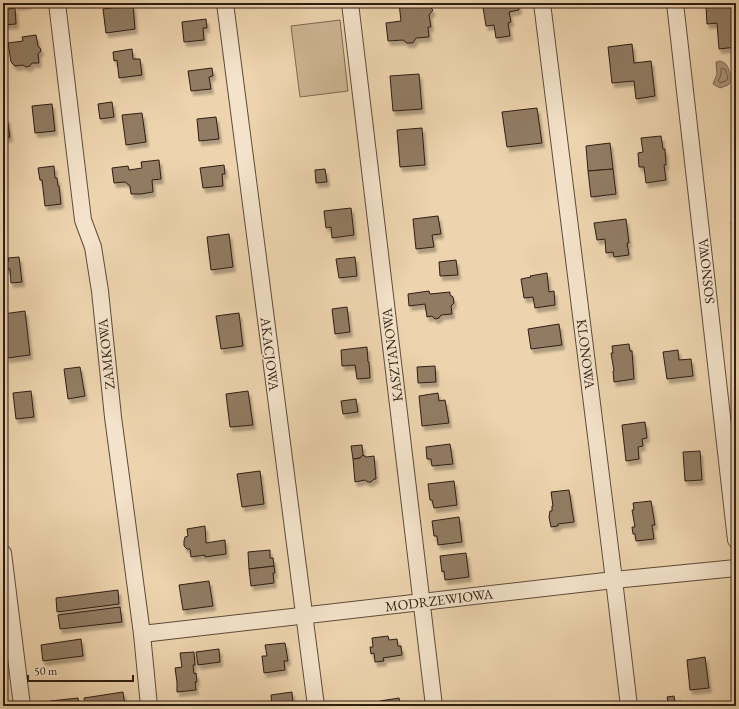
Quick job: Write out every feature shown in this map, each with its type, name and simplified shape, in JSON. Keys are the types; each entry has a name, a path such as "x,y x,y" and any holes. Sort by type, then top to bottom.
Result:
{"street":[{"name":"ZAMKOWA","path":"58,3 83,220 93,247 100,291 113,417 142,634 149,706"},
{"name":"AKACJOWA","path":"225,3 316,706"},
{"name":"KASZTANOWA","path":"350,3 434,706"},
{"name":"KLONOWA","path":"542,3 629,706"},
{"name":"SOSNOWA","path":"676,3 736,540"},
{"path":"3,553 22,706"},
{"name":"MODRZEWIOWA","path":"142,634 614,580 736,568"}],"shaded area":[{"path":"340,20 348,91 300,97 291,26"}],"water":[{"path":"720,61 727,66 730,74 733,75 733,79 728,85 720,88 713,84 717,74 716,62"}],"building":[{"path":"14,3 29,3 29,4 15,6"},
{"path":"399,3 428,3 433,10 429,15 431,27 428,27 429,37 416,38 413,43 407,43 403,40 388,41 386,23 401,21"},
{"path":"487,3 518,3 519,10 509,12 511,22 508,23 510,36 496,38 494,25 486,26 483,7 488,7"},
{"path":"736,3 736,47 719,49 717,23 707,24 706,6"},
{"path":"133,5 135,29 106,33 103,9"},
{"path":"15,8 16,24 3,25 3,10"},
{"path":"206,19 207,28 203,28 204,40 184,42 182,22"},
{"path":"36,35 38,46 41,51 38,54 39,63 32,63 30,66 26,67 23,65 15,66 11,62 8,43 23,41 22,37"},
{"path":"632,44 634,63 651,61 655,96 636,99 634,81 612,83 608,47"},
{"path":"132,49 133,59 140,59 142,75 119,78 117,60 114,61 113,52"},
{"path":"212,68 213,76 209,77 211,89 191,91 188,71"},
{"path":"419,74 422,109 393,111 390,76"},
{"path":"112,102 114,117 100,119 98,104"},
{"path":"52,104 55,131 35,133 32,106"},
{"path":"537,108 542,143 507,147 502,112"},
{"path":"142,113 146,142 126,145 122,115"},
{"path":"216,117 219,139 199,141 197,119"},
{"path":"7,118 10,137 3,138 3,119"},
{"path":"422,128 425,165 400,167 397,130"},
{"path":"661,136 663,149 665,149 666,165 664,165 666,180 646,183 644,167 639,167 638,153 643,152 641,138"},
{"path":"610,143 613,169 588,171 586,146"},
{"path":"159,160 161,179 152,180 153,192 131,194 130,186 125,182 114,183 112,168 128,166 129,170 142,168 141,162"},
{"path":"224,165 225,174 222,174 223,186 203,188 200,168"},
{"path":"54,166 55,178 57,178 59,186 61,204 45,206 42,180 40,180 38,168"},
{"path":"325,169 327,182 316,183 315,170"},
{"path":"613,169 616,194 591,197 588,171"},
{"path":"351,208 354,235 332,238 331,227 326,228 324,211"},
{"path":"438,216 441,234 432,235 434,247 416,249 413,219"},
{"path":"626,219 629,255 614,257 613,252 606,253 605,239 597,240 594,223"},
{"path":"736,221 736,229 732,230 731,222"},
{"path":"229,234 233,267 211,270 207,237"},
{"path":"19,257 22,282 11,283 10,269 5,269 4,262 9,261 8,258"},
{"path":"355,257 357,276 339,278 336,259"},
{"path":"456,260 458,275 440,276 439,262"},
{"path":"547,273 549,292 554,291 555,305 535,308 533,297 524,298 521,279"},
{"path":"429,291 430,294 450,292 454,303 451,306 452,314 441,315 439,318 435,319 432,316 427,317 425,304 409,306 408,294"},
{"path":"347,307 350,332 335,334 332,309"},
{"path":"25,311 30,355 7,358 3,328 3,314"},
{"path":"239,313 243,346 221,349 216,316"},
{"path":"559,324 562,345 531,349 528,329"},
{"path":"629,344 630,351 632,351 634,379 614,382 611,353 613,353 612,346"},
{"path":"367,347 370,378 357,379 355,365 342,366 341,350"},
{"path":"678,350 679,360 691,359 693,376 667,379 663,352"},
{"path":"435,366 436,382 418,383 417,367"},
{"path":"80,367 85,396 68,399 64,369"},
{"path":"31,391 34,417 16,419 13,393"},
{"path":"248,391 253,425 230,427 226,394"},
{"path":"438,393 439,401 445,400 449,423 422,426 419,396"},
{"path":"356,399 358,412 343,414 341,401"},
{"path":"645,422 647,438 642,439 643,446 638,447 639,459 626,461 622,425"},
{"path":"450,444 453,464 432,466 431,459 427,459 426,447"},
{"path":"362,445 363,455 360,458 353,459 351,446"},
{"path":"700,451 702,480 685,481 683,452"},
{"path":"363,455 366,457 374,456 376,479 371,482 365,480 355,482 353,459 360,458"},
{"path":"260,471 264,504 242,507 237,474"},
{"path":"454,481 457,505 434,508 432,500 430,500 428,484"},
{"path":"569,490 574,522 558,524 558,526 551,527 549,517 553,506 551,492"},
{"path":"651,501 655,525 652,525 654,539 636,541 632,527 635,527 632,510 634,510 633,503"},
{"path":"459,517 462,542 438,545 437,536 434,536 432,521"},
{"path":"205,526 206,543 225,540 226,554 191,557 190,549 187,549 184,546 185,537 188,536 187,529"},
{"path":"270,550 270,558 273,558 274,566 249,569 248,552"},
{"path":"466,553 469,577 445,580 444,571 442,572 440,556"},
{"path":"274,566 274,583 251,586 249,569"},
{"path":"209,581 213,606 183,610 179,585"},
{"path":"118,590 119,604 57,612 56,598"},
{"path":"120,607 122,622 60,629 58,615"},
{"path":"388,636 389,640 397,639 398,646 401,646 402,655 383,658 384,661 375,662 374,653 371,654 370,647 373,647 372,638"},
{"path":"81,639 83,656 43,661 41,645"},
{"path":"285,643 288,661 284,661 285,670 264,673 262,656 267,656 265,645"},
{"path":"219,649 220,662 198,665 196,652"},
{"path":"194,652 195,665 193,665 194,674 196,673 196,690 177,692 175,668 182,667 180,653"},
{"path":"705,657 709,688 690,690 687,660"},
{"path":"123,692 125,706 85,706 84,698"},
{"path":"292,692 293,706 272,706 271,695"},
{"path":"674,696 675,702 681,701 681,704 688,703 689,706 662,706 661,703 668,702 667,697"},
{"path":"78,698 79,706 51,706 50,701"},
{"path":"399,698 401,706 381,706 380,701"}]}
